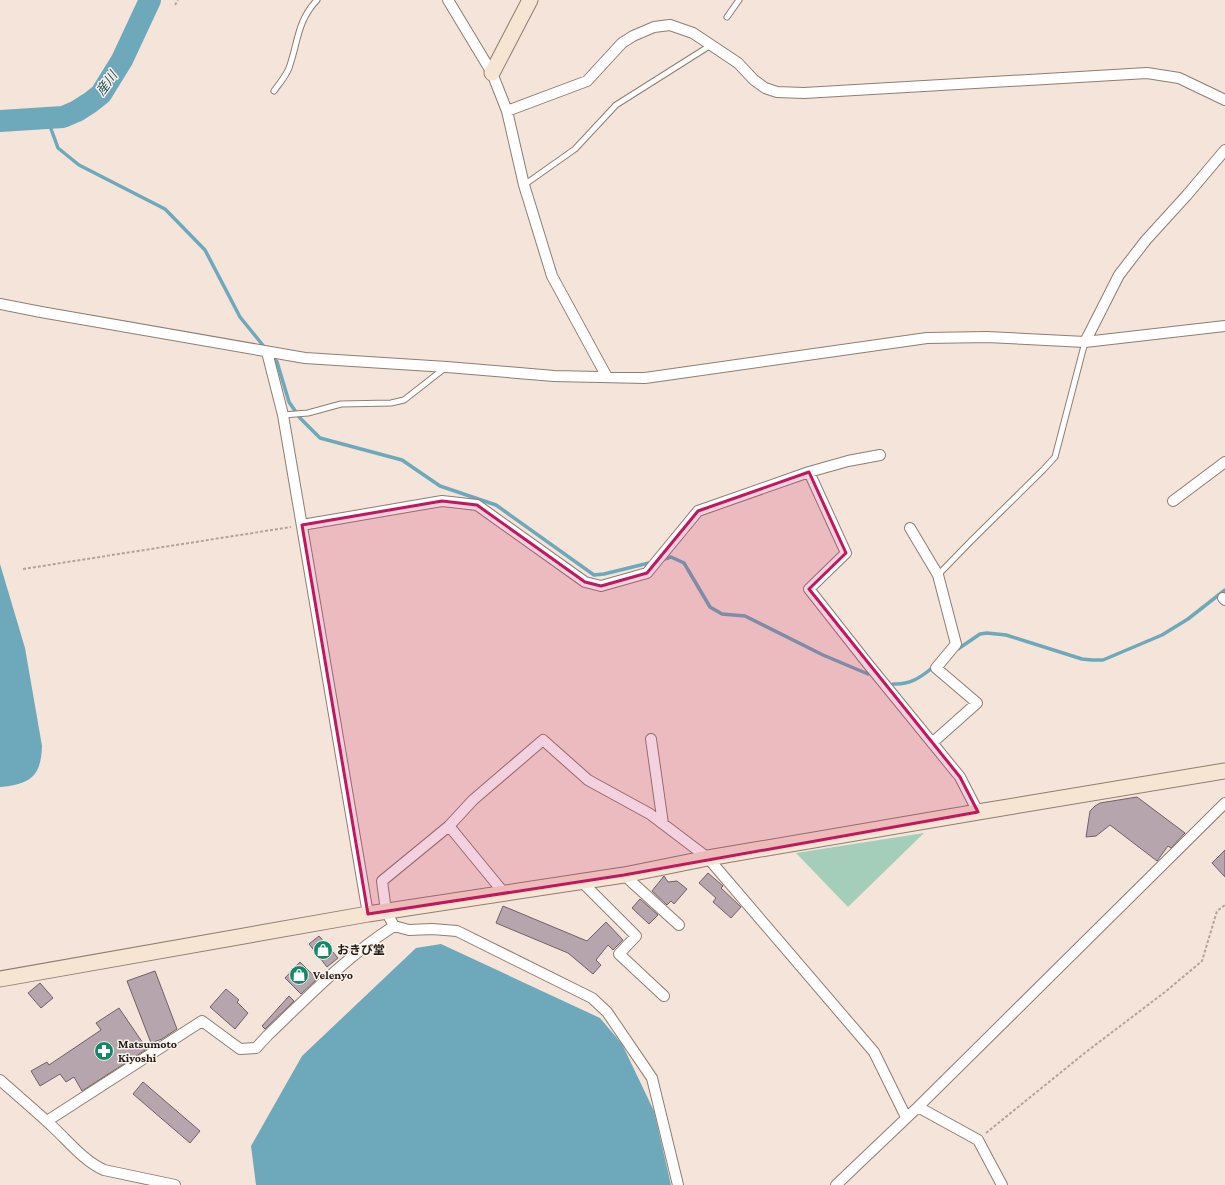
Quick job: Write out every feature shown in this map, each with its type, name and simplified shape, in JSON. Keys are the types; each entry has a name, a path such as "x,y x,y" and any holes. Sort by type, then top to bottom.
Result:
{"street":[{"path":"448,0 492,73 507,111 524,185 552,276 607,377"},
{"path":"492,73 530,0"},
{"path":"507,111 587,81 622,43 633,36 654,27 670,25 693,33 738,63 754,80 765,88 777,92 804,93 1147,73 1179,78 1225,100"},
{"path":"1085,342 1119,276 1146,240 1225,150"},
{"path":"0,304 305,358 447,367 554,376 645,378 928,338 987,337 1085,342 1225,326"},
{"path":"267,352 283,415 368,914"},
{"path":"302,525 442,501 477,505 585,582 601,586 647,573 698,511 809,472 880,455"},
{"path":"1173,501 1225,462"},
{"path":"809,472 846,554 808,589 960,777 978,812"},
{"path":"910,528 938,575 956,644 936,668 977,703 932,743"},
{"path":"651,739 663,824"},
{"path":"678,1185 652,1078 607,1012 592,998 457,931 432,929 409,930 394,926 386,911 382,881 449,826 473,800 543,740 588,780 650,814 708,858 874,1052 906,1117"},
{"path":"0,979 368,914 624,875 708,858 1225,771"},
{"path":"836,1185 1225,803"},
{"path":"449,826 504,893"},
{"path":"624,875 678,925"},
{"path":"581,881 636,936 619,954 664,996"},
{"path":"47,1121 202,1021 240,1049 256,1048 348,960 394,926"},
{"path":"0,1080 47,1121 88,1160 98,1167 104,1170 175,1185"},
{"path":"918,1106 978,1140 1002,1185"}],"lane":[{"path":"274,91 288,70 301,24 310,7 317,0"},
{"path":"728,17 739,0"},
{"path":"524,185 575,149 616,105 711,45"},
{"path":"938,575 1055,457 1085,342"},
{"path":"283,415 308,413 341,404 392,403 404,400 447,367"}],"path":[{"path":"175,5 178,0"},
{"path":"23,569 302,525"},
{"path":"978,1140 1086,1052 1166,992 1202,961 1217,911 1225,905"}],"highlighted area":[{"path":"809,472 846,553 809,589 960,777 978,812 624,875 368,914 302,525 442,501 477,505 585,582 601,586 647,573 698,511"}],"green space":[{"path":"924,833 848,907 796,853"}],"water":[{"path":"0,564 25,648 42,746 39,765 32,777 20,784 1,787 0,787"},
{"path":"441,944 600,1018 622,1044 654,1111 671,1185 256,1185 251,1146 302,1056 416,948"}],"building":[{"path":"1137,797 1185,833 1171,848 1168,846 1157,861 1110,825 1096,836 1086,837 1090,811 1095,806 1100,803"},
{"path":"1225,850 1225,877 1212,863"},
{"path":"708,873 723,886 721,888 741,907 731,918 713,902 716,898 699,883"},
{"path":"664,876 668,882 677,881 687,889 674,904 671,901 667,905 652,891"},
{"path":"640,899 658,915 649,924 632,908"},
{"path":"503,906 587,941 606,922 623,940 613,950 608,945 596,960 601,965 593,974 568,953 496,923"},
{"path":"319,936 338,958 327,967 309,944"},
{"path":"300,962 317,979 301,994 285,978"},
{"path":"155,971 177,1029 162,1039 151,1043 127,981"},
{"path":"40,983 53,998 41,1008 28,993"},
{"path":"226,989 239,1000 237,1002 248,1013 235,1029 210,1007"},
{"path":"289,996 294,1001 265,1029 262,1026"},
{"path":"119,1008 147,1049 82,1091 74,1077 66,1082 60,1074 40,1086 31,1071 47,1062 49,1065 101,1030 96,1023"},
{"path":"143,1082 200,1131 190,1143 133,1094"}],"waterway":[{"name":"産川","path":"0,121 63,117 77,111 101,94 122,60 150,0"},
{"path":"47,118 58,148 79,165 165,209 205,250 240,317 266,349"},
{"path":"271,355 277,362 289,402 300,418 320,438 402,460 440,486 496,505 594,575 653,562"},
{"path":"661,560 671,557 684,563 710,607 722,614 745,616 823,655 868,674"},
{"path":"958,649 980,634 987,633 1006,635 1082,659 1103,660 1162,635 1188,619 1225,590"},
{"path":"893,684 914,680 932,668"}],"place":[{"name":"おきび堂","path":"323,950"},
{"name":"Velenyo","path":"299,975"},
{"name":"Matsumoto Kiyoshi","path":"104,1051"}]}
